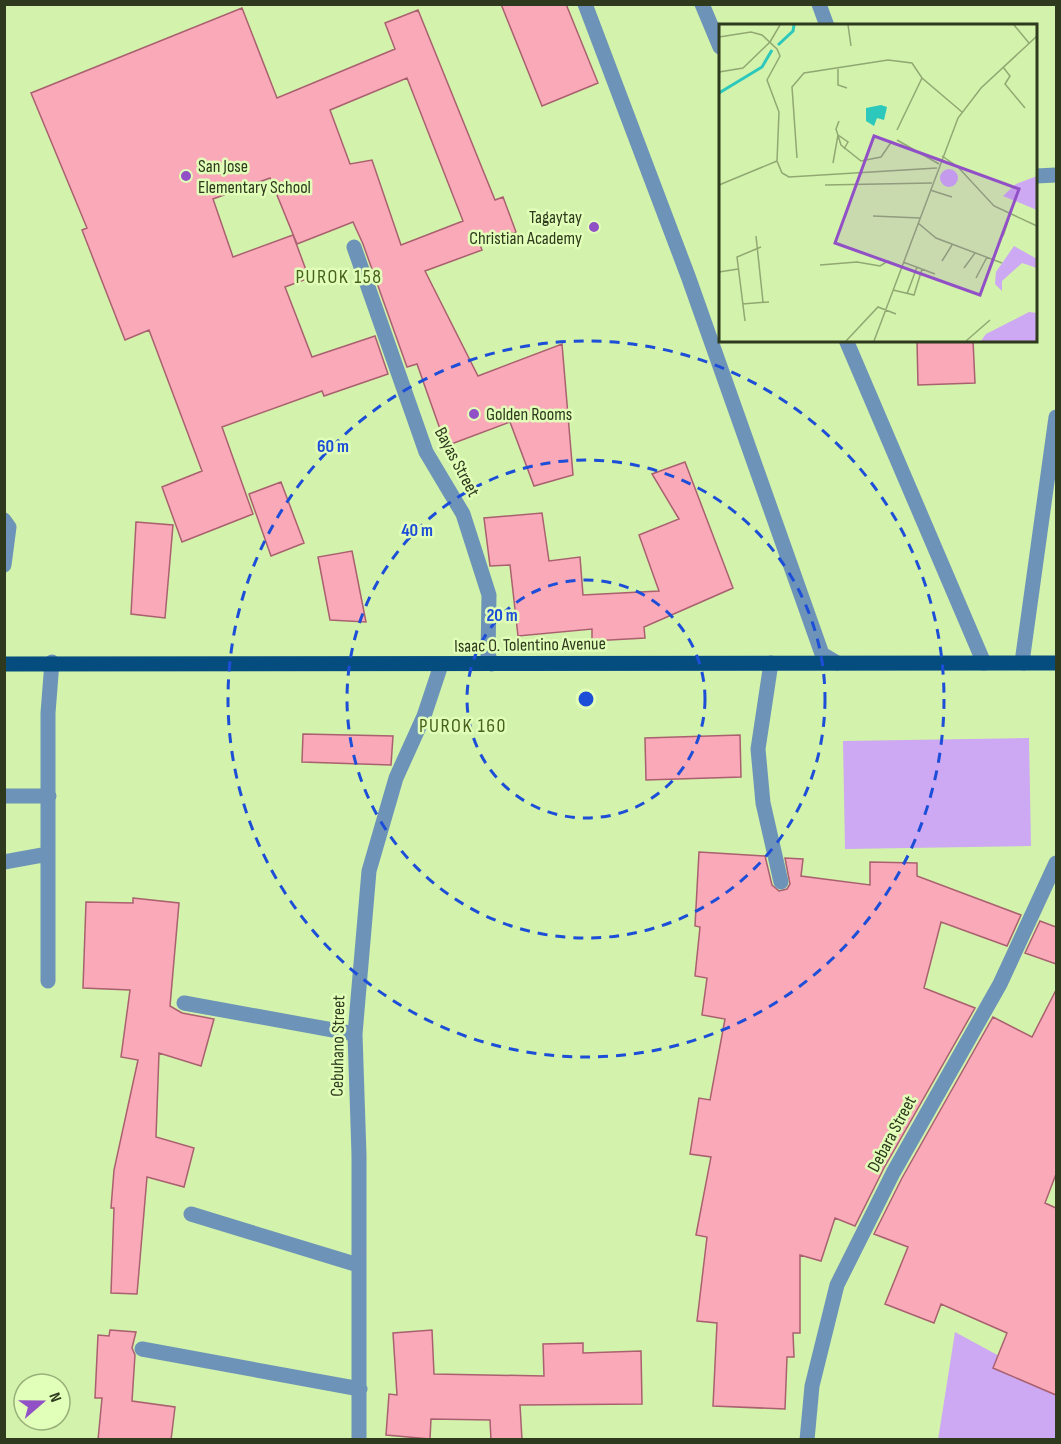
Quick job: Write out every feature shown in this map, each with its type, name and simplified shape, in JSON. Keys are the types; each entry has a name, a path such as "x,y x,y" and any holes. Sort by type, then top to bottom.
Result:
{"main road":[{"name":"Isaac O. Tolentino Avenue","path":"4,664 52,662 441,665 1056,663"}],"street":[{"path":"585,4 687,276 822,654 837,663"},
{"path":"702,4 719,45"},
{"path":"819,4 826,24"},
{"path":"1037,176 1056,175"},
{"name":"Bayas Street","path":"354,247 426,452 463,514 489,595 488,655 492,664"},
{"path":"847,342 984,663"},
{"path":"1024,663 1023,655 1056,417"},
{"path":"4,519 9,527 4,565"},
{"path":"48,981 48,713 52,662"},
{"path":"771,663 758,749 763,803 781,882"},
{"name":"Cebuhano Street","path":"359,1440 359,1155 355,1034 369,871 396,778 424,716 441,665"},
{"path":"4,796 49,796"},
{"path":"4,862 48,854"},
{"name":"Debara Street","path":"807,1440 812,1386 837,1285 893,1173 1000,984 1056,863"},
{"path":"184,1003 355,1034"},
{"path":"191,1214 358,1264"},
{"path":"142,1349 360,1389"}],"shaded area":[{"path":"1029,738 1031,846 845,849 843,741"},
{"path":"955,1332 1056,1387 1056,1439 938,1440"}],"building":[{"path":"501,4 566,4 598,83 542,106"},
{"path":"242,8 277,98 395,49 385,23 418,10 495,200 503,197 516,232 480,245 482,250 425,271 478,376 562,344 573,475 534,486 510,422 446,446 417,364 407,367 353,222 297,244 270,178 213,199 233,257 293,235 309,278 285,287 312,357 375,336 388,374 324,396 322,391 222,427 253,514 182,542 162,487 202,471 149,330 125,340 82,230 87,228 31,93","holes":["407,78 463,221 401,245 372,160 350,164 330,110"]},
{"path":"917,342 973,342 975,383 918,385"},
{"path":"685,462 733,588 644,627 645,638 592,641 592,629 518,636 510,565 490,566 484,518 542,513 549,561 580,557 583,595 659,591 639,535 679,519 652,474"},
{"path":"281,482 304,543 271,556 249,494"},
{"path":"136,522 173,525 165,618 131,614"},
{"path":"352,551 366,622 330,620 318,557"},
{"path":"303,734 393,736 391,765 302,762"},
{"path":"740,735 741,777 646,780 645,738"},
{"path":"699,852 765,856 772,885 779,891 787,889 790,884 785,858 803,859 801,876 870,885 870,862 917,863 917,876 1021,915 1007,946 941,922 924,988 975,1008 884,1168 855,1226 835,1218 821,1261 800,1255 800,1333 793,1333 794,1357 787,1357 785,1409 713,1406 717,1323 697,1321 707,1237 696,1235 711,1157 690,1154 699,1098 710,1100 725,1019 702,1015 707,978 695,976 700,927 695,926"},
{"path":"133,898 179,903 170,1006 182,1013 214,1019 201,1066 159,1053 156,1137 194,1148 184,1187 147,1177 137,1294 111,1293 114,1208 111,1208 114,1170 138,1060 121,1057 130,990 83,988 86,902 133,903"},
{"path":"1040,921 1056,927 1056,964 1025,953"},
{"path":"1056,990 1056,1174 1045,1203 1056,1208 1056,1395 993,1368 1007,1333 941,1304 934,1323 885,1304 908,1247 874,1234 902,1178 993,1017 1032,1037"},
{"path":"110,1330 136,1332 132,1348 135,1355 132,1401 175,1407 171,1440 98,1440 102,1398 95,1398 98,1335 109,1336"},
{"path":"432,1330 434,1374 544,1376 543,1344 583,1343 583,1353 641,1351 642,1404 520,1405 522,1440 491,1440 490,1420 431,1419 430,1439 386,1435 389,1394 397,1395 393,1333"}],"place":[{"name":"San Jose Elementary School","path":"186,176"},
{"name":"Tagaytay Christian Academy","path":"594,227"},
{"name":"Golden Rooms","path":"474,414"}],"district":[{"name":"PUROK 158","path":"339,277"},
{"name":"PUROK 160","path":"463,726"}]}
